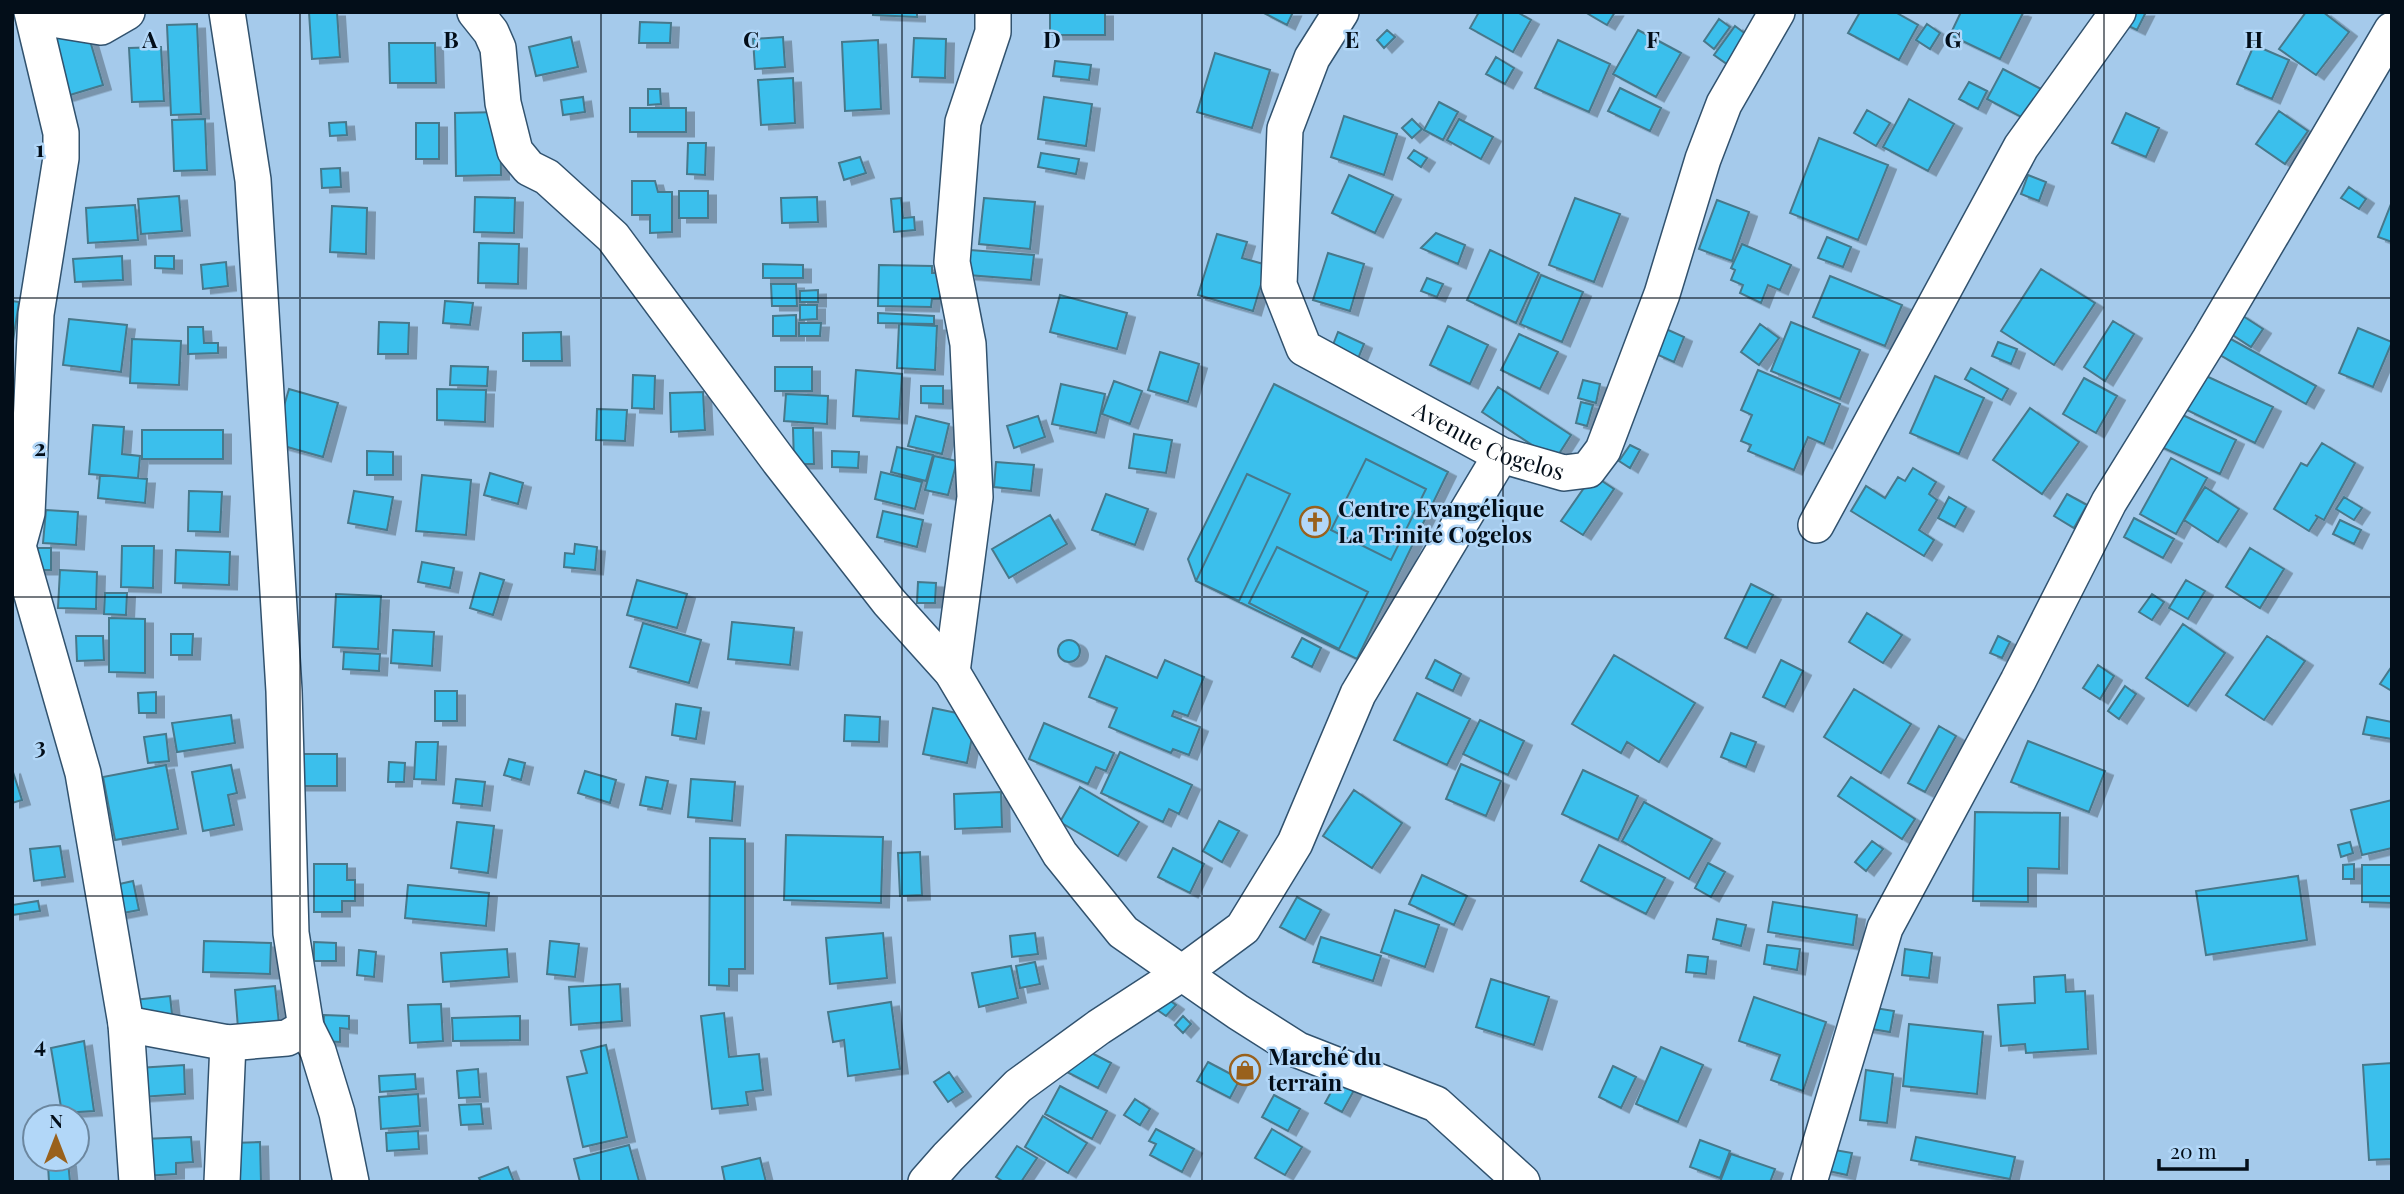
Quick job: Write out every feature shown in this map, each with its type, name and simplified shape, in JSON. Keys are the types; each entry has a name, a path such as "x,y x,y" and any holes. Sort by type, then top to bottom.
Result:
{"street":[{"path":"32,12 61,133 61,159 36,314 27,513 15,547 83,773 126,1024 137,1182"},
{"path":"40,12 58,20 101,27 127,12"},
{"path":"227,12 253,180 284,691 291,933 306,1027 318,1051 337,1113 351,1182"},
{"path":"475,12 491,32 498,48 503,103 515,151 529,168 547,177 613,237 771,450 889,602 952,672 1060,854 1123,932 1298,1050 1436,1104 1522,1182"},
{"path":"952,672 975,497 968,344 952,262 963,122 993,32 993,12"},
{"name":"Avenue Cogelos","path":"1341,12 1311,58 1285,129 1279,285 1304,348 1501,455 1564,473 1588,470 1603,450 1662,294 1703,159 1724,104 1777,12"},
{"path":"1816,525 2021,147 2118,12"},
{"path":"1809,1182 1885,929 2018,681 2109,502 2210,339 2392,30"},
{"path":"926,1182 1018,1086 1243,928 1295,843 1358,694 1501,455"},
{"path":"126,1024 228,1043 287,1038 306,1027"},
{"path":"222,1182 228,1043"}],"building":[{"path":"309,12 337,12 340,57 312,59"},
{"path":"873,12 917,12 917,17 873,15"},
{"path":"1050,12 1105,12 1105,35 1050,35"},
{"path":"1262,12 1293,12 1287,25"},
{"path":"1479,12 1517,12 1531,20 1513,52 1470,28"},
{"path":"1585,12 1615,12 1607,25"},
{"path":"1860,12 1895,12 1918,25 1899,60 1848,33"},
{"path":"1961,12 2023,13 2000,59 1950,35"},
{"path":"2124,12 2146,12 2137,30 2120,22"},
{"path":"2306,12 2323,12 2349,32 2316,75 2279,49"},
{"path":"1719,19 1730,27 1714,49 1704,41"},
{"path":"640,22 671,23 670,43 639,43"},
{"path":"197,24 201,114 171,115 167,25"},
{"path":"1927,24 1940,33 1930,49 1916,40"},
{"path":"1735,26 1751,38 1731,67 1714,55"},
{"path":"86,27 103,85 60,98 43,39"},
{"path":"1387,30 1395,37 1384,48 1377,40"},
{"path":"1638,30 1681,53 1656,97 1613,74"},
{"path":"571,37 578,67 536,76 529,47"},
{"path":"783,37 785,67 755,69 753,39"},
{"path":"914,38 946,39 945,78 912,77"},
{"path":"878,40 881,109 845,111 842,42"},
{"path":"1558,40 1610,64 1589,112 1535,88"},
{"path":"389,43 435,43 436,83 390,83"},
{"path":"2254,45 2289,60 2272,99 2237,84"},
{"path":"161,47 164,101 132,102 129,48"},
{"path":"1215,53 1270,70 1252,128 1197,112"},
{"path":"1496,57 1514,68 1505,84 1486,74"},
{"path":"1055,61 1091,65 1089,80 1053,76"},
{"path":"2003,69 2041,89 2025,119 1987,99"},
{"path":"793,78 795,123 761,125 758,80"},
{"path":"1969,82 1987,91 1978,109 1959,99"},
{"path":"1620,88 1661,108 1650,131 1608,111"},
{"path":"648,89 660,89 661,104 648,105"},
{"path":"583,97 585,112 563,115 561,100"},
{"path":"1044,97 1092,104 1086,146 1038,139"},
{"path":"1909,99 1954,124 1928,171 1883,147"},
{"path":"1439,102 1458,112 1443,140 1424,130"},
{"path":"630,108 686,108 686,132 630,132"},
{"path":"1867,110 1890,123 1876,146 1854,133"},
{"path":"2279,111 2308,131 2285,164 2256,144"},
{"path":"500,112 501,175 456,176 455,113"},
{"path":"2126,113 2159,128 2146,157 2112,143"},
{"path":"1344,116 1397,134 1384,175 1331,157"},
{"path":"205,119 207,170 174,171 172,120"},
{"path":"1412,119 1422,129 1412,138 1402,128"},
{"path":"1459,119 1493,137 1481,159 1447,140"},
{"path":"346,122 347,135 330,136 329,123"},
{"path":"416,123 439,123 439,159 416,159"},
{"path":"1819,138 1888,165 1858,240 1790,213"},
{"path":"688,143 706,143 705,175 687,174"},
{"path":"1414,150 1427,158 1421,167 1408,158"},
{"path":"1041,153 1079,159 1076,174 1038,167"},
{"path":"860,157 866,173 844,180 839,163"},
{"path":"340,168 341,187 322,188 321,169"},
{"path":"1349,175 1393,195 1375,233 1332,213"},
{"path":"2028,175 2046,182 2039,201 2021,194"},
{"path":"632,181 655,181 658,192 672,192 672,232 650,233 650,215 632,215"},
{"path":"2349,187 2366,199 2359,209 2341,198"},
{"path":"679,191 708,191 708,218 679,218"},
{"path":"179,196 182,231 141,234 138,199"},
{"path":"475,197 515,198 514,233 474,232"},
{"path":"817,197 818,222 782,223 781,198"},
{"path":"901,198 903,218 914,217 915,230 894,232 891,199"},
{"path":"984,198 1035,202 1030,249 979,244"},
{"path":"1575,198 1620,214 1594,282 1549,265"},
{"path":"1717,200 1749,212 1732,261 1699,249"},
{"path":"135,205 138,240 88,243 86,208"},
{"path":"2392,205 2392,242 2378,237"},
{"path":"332,206 367,208 366,254 330,252"},
{"path":"1436,233 1465,245 1458,264 1421,248"},
{"path":"1217,234 1247,242 1242,258 1267,265 1253,311 1198,295"},
{"path":"1827,237 1851,247 1843,267 1818,258"},
{"path":"479,243 519,244 518,284 478,283"},
{"path":"1742,244 1791,265 1780,290 1768,285 1761,303 1740,293 1743,285 1731,280 1735,270 1731,268"},
{"path":"970,250 1034,255 1031,280 968,275"},
{"path":"1490,250 1539,273 1516,323 1467,300"},
{"path":"1328,253 1364,264 1350,311 1313,300"},
{"path":"122,256 123,280 75,282 73,259"},
{"path":"155,256 174,256 174,269 155,268"},
{"path":"226,262 228,286 203,289 201,265"},
{"path":"763,264 803,265 803,278 763,278"},
{"path":"879,265 932,266 932,273 941,273 940,299 932,299 931,307 878,306"},
{"path":"2041,269 2095,303 2054,365 2001,331"},
{"path":"1541,275 1583,292 1562,342 1520,324"},
{"path":"1830,276 1902,305 1885,346 1813,317"},
{"path":"1427,278 1443,284 1437,297 1421,291"},
{"path":"771,284 796,284 797,306 772,306"},
{"path":"818,290 818,302 800,302 800,291"},
{"path":"1060,295 1127,313 1117,349 1050,332"},
{"path":"12,301 19,302 13,341 12,341"},
{"path":"445,301 473,303 470,325 443,323"},
{"path":"800,305 817,305 817,319 800,320"},
{"path":"878,313 934,316 934,324 878,323"},
{"path":"2240,314 2263,329 2251,347 2228,332"},
{"path":"796,315 796,336 773,336 773,316"},
{"path":"69,319 127,325 121,372 63,365"},
{"path":"2113,321 2134,334 2105,381 2084,367"},
{"path":"379,322 409,323 408,354 378,354"},
{"path":"1791,322 1860,350 1840,399 1771,371"},
{"path":"799,323 821,323 820,336 799,336"},
{"path":"899,324 937,326 935,370 897,368"},
{"path":"1760,324 1779,338 1759,365 1741,352"},
{"path":"1448,326 1488,345 1470,384 1430,365"},
{"path":"188,327 203,327 204,343 218,343 218,353 188,354"},
{"path":"2358,328 2392,342 2373,387 2339,373"},
{"path":"1666,329 1684,337 1674,362 1656,354"},
{"path":"561,332 562,361 523,361 523,333"},
{"path":"1338,332 1364,344 1355,366 1329,355"},
{"path":"1519,334 1558,352 1540,389 1501,370"},
{"path":"2229,338 2316,386 2306,404 2220,355"},
{"path":"132,339 181,341 179,385 130,383"},
{"path":"1998,342 2017,349 2011,364 1992,356"},
{"path":"1160,352 1199,364 1188,402 1148,390"},
{"path":"451,366 488,367 487,386 450,385"},
{"path":"775,367 812,367 812,391 775,391"},
{"path":"1971,368 2008,389 2002,400 1965,379"},
{"path":"856,370 902,374 899,419 853,416"},
{"path":"1758,370 1840,404 1824,444 1808,437 1794,470 1748,451 1751,445 1741,441 1752,415 1741,410"},
{"path":"633,375 655,376 654,409 632,408"},
{"path":"2204,375 2273,407 2255,443 2187,410"},
{"path":"1935,376 1984,398 1959,454 1910,433"},
{"path":"2084,378 2117,396 2096,433 2063,414"},
{"path":"1583,380 1600,384 1596,403 1578,398"},
{"path":"1114,381 1142,391 1130,424 1102,414"},
{"path":"1061,384 1105,394 1096,433 1052,424"},
{"name":"Centre Evangélique La Trinité Cogelos","path":"1274,384 1448,472 1357,659 1196,581 1188,559"},
{"path":"921,386 943,386 943,404 921,403"},
{"path":"1498,387 1571,435 1555,460 1482,412"},
{"path":"289,389 338,403 323,457 273,443"},
{"path":"437,389 486,390 485,422 437,420"},
{"path":"703,392 705,430 671,432 670,393"},
{"path":"786,394 828,396 827,424 784,421"},
{"path":"1581,402 1593,405 1587,426 1576,423"},
{"path":"2030,408 2079,442 2042,494 1993,460"},
{"path":"597,409 627,410 625,441 596,440"},
{"path":"2172,410 2236,440 2220,474 2155,444"},
{"path":"916,416 949,424 942,454 908,446"},
{"path":"1038,416 1045,437 1014,448 1007,426"},
{"path":"93,425 124,427 122,454 140,456 138,478 89,474"},
{"path":"793,428 813,428 814,464 794,464"},
{"path":"142,430 223,430 223,459 142,459"},
{"path":"1134,434 1172,440 1166,473 1129,468"},
{"path":"2322,443 2355,463 2324,520 2315,515 2318,517 2309,531 2274,509 2301,463 2307,466"},
{"path":"1630,445 1640,450 1630,468 1619,461"},
{"path":"897,447 933,455 926,481 891,472"},
{"path":"367,451 393,452 393,475 367,475"},
{"path":"832,451 859,452 858,468 832,467"},
{"path":"934,456 957,461 948,495 925,490"},
{"path":"2171,458 2207,478 2176,534 2140,514"},
{"path":"1366,459 1426,489 1391,560 1331,530"},
{"path":"996,462 1034,465 1031,491 994,487"},
{"path":"1913,468 1936,482 1929,494 1937,500 1919,530 1934,540 1924,556 1851,511 1866,486 1885,498 1898,477 1905,481"},
{"path":"881,472 922,482 915,509 875,499"},
{"path":"490,473 523,483 518,504 484,495"},
{"path":"1247,474 1290,494 1239,601 1196,581"},
{"path":"100,475 147,479 145,503 98,498"},
{"path":"422,475 471,480 466,535 416,531"},
{"path":"1593,475 1614,489 1583,535 1561,521"},
{"path":"2205,487 2239,509 2218,542 2184,520"},
{"path":"189,491 222,492 220,532 188,531"},
{"path":"354,491 393,497 387,530 348,523"},
{"path":"1106,494 1148,509 1135,545 1092,530"},
{"path":"2067,494 2087,505 2074,528 2054,516"},
{"path":"1949,497 1966,507 1955,527 1938,518"},
{"path":"2344,497 2362,508 2354,520 2336,509"},
{"path":"46,510 78,512 76,545 43,543"},
{"path":"883,511 923,520 917,547 877,537"},
{"path":"1050,515 1067,544 1009,578 992,549"},
{"path":"2134,518 2174,539 2163,558 2124,537"},
{"path":"2340,520 2361,530 2354,544 2333,534"},
{"path":"575,544 597,547 595,570 564,567 565,553 574,554"},
{"path":"122,546 154,546 153,588 121,587"},
{"path":"1277,547 1368,592 1339,649 1249,603"},
{"path":"26,548 51,548 51,570 26,570"},
{"path":"2250,548 2284,569 2260,608 2226,587"},
{"path":"176,550 230,552 229,585 175,583"},
{"path":"422,562 454,568 450,588 418,582"},
{"path":"60,570 97,572 96,609 58,608"},
{"path":"480,573 504,580 493,615 470,608"},
{"path":"637,580 687,594 677,628 627,615"},
{"path":"2186,580 2205,591 2188,619 2169,608"},
{"path":"918,582 936,583 935,603 917,603"},
{"path":"1751,584 1773,595 1747,648 1725,638"},
{"path":"105,593 127,593 126,615 104,614"},
{"path":"336,594 381,596 378,649 333,647"},
{"path":"2152,594 2164,602 2152,620 2139,612"},
{"path":"1867,613 1902,635 1883,663 1849,642"},
{"path":"109,618 145,619 145,673 109,672"},
{"path":"732,622 794,628 790,665 728,659"},
{"path":"643,623 701,640 689,683 630,667"},
{"path":"2183,624 2225,653 2188,706 2146,678"},
{"path":"393,630 434,632 432,666 391,663"},
{"path":"171,634 193,634 192,655 171,655"},
{"path":"76,636 103,636 104,660 77,661"},
{"path":"1998,636 2010,642 2002,658 1990,653"},
{"path":"2267,636 2305,661 2264,720 2226,695"},
{"path":"1302,638 1321,648 1312,667 1292,657"},
{"path":"1065,640 1073,640 1080,647 1080,655 1073,662 1065,662 1058,655 1058,647"},
{"path":"344,652 380,654 379,671 343,669"},
{"path":"1614,655 1695,703 1659,762 1627,742 1621,753 1572,724"},
{"path":"1106,656 1157,678 1165,660 1204,677 1188,716 1174,711 1172,716 1200,727 1189,755 1173,749 1171,753 1109,727 1117,708 1089,697"},
{"path":"1435,660 1461,674 1453,691 1426,678"},
{"path":"1781,660 1803,671 1785,707 1763,697"},
{"path":"2098,665 2114,676 2100,699 2083,688"},
{"path":"2392,666 2392,691 2380,684"},
{"path":"2125,686 2136,694 2119,719 2108,711"},
{"path":"1854,689 1911,724 1881,773 1824,737"},
{"path":"435,691 457,691 457,721 435,721"},
{"path":"156,692 156,713 139,713 138,693"},
{"path":"1417,693 1470,719 1447,765 1394,740"},
{"path":"676,704 701,708 696,739 672,735"},
{"path":"933,708 976,717 967,763 923,754"},
{"path":"231,715 235,743 177,752 172,723"},
{"path":"845,715 880,717 879,742 844,741"},
{"path":"2367,717 2392,722 2392,739 2363,734"},
{"path":"1480,720 1524,741 1508,775 1463,754"},
{"path":"1044,723 1114,753 1106,771 1096,767 1088,784 1029,759"},
{"path":"1939,726 1956,736 1925,792 1908,783"},
{"path":"1731,733 1756,742 1746,767 1721,757"},
{"path":"166,734 169,761 148,763 144,737"},
{"path":"2028,741 2105,771 2089,812 2011,782"},
{"path":"416,742 438,742 436,780 414,779"},
{"path":"1120,752 1192,785 1179,814 1169,809 1163,822 1101,793"},
{"path":"297,754 337,754 337,786 297,786"},
{"path":"509,759 525,763 521,780 504,775"},
{"path":"389,762 405,763 404,782 388,782"},
{"path":"1461,764 1501,781 1486,816 1446,799"},
{"path":"166,765 178,829 115,840 103,777"},
{"path":"231,765 237,793 228,795 234,825 203,831 192,772"},
{"path":"12,769 22,800 12,803"},
{"path":"1583,770 1638,796 1618,840 1562,814"},
{"path":"585,771 616,780 610,803 578,793"},
{"path":"646,777 668,781 662,809 640,805"},
{"path":"1851,777 1915,819 1902,839 1838,796"},
{"path":"456,779 485,782 482,806 453,803"},
{"path":"691,779 735,782 732,821 688,817"},
{"path":"1080,787 1139,822 1118,856 1060,822"},
{"path":"1354,790 1402,823 1372,868 1323,836"},
{"path":"1001,792 1002,827 955,829 954,794"},
{"path":"2392,800 2392,848 2362,855 2351,810"},
{"path":"1644,802 1712,839 1689,879 1622,841"},
{"path":"1975,812 2060,813 2059,869 2028,868 2028,902 1973,901"},
{"path":"1219,821 1239,831 1222,862 1203,851"},
{"path":"457,822 494,826 488,873 451,868"},
{"path":"786,835 883,837 881,903 784,900"},
{"path":"710,838 745,839 745,969 729,969 729,986 709,985"},
{"path":"1872,841 1883,849 1866,871 1855,862"},
{"path":"2350,842 2353,853 2341,857 2338,845"},
{"path":"1599,845 1665,878 1646,914 1581,881"},
{"path":"60,846 65,877 34,881 30,849"},
{"path":"1173,848 1204,864 1190,893 1158,877"},
{"path":"920,852 922,895 900,896 898,853"},
{"path":"1708,863 1725,872 1711,897 1695,888"},
{"path":"314,864 347,864 347,880 355,880 355,901 342,901 342,912 314,912"},
{"path":"2354,864 2354,879 2343,879 2343,865"},
{"path":"2362,865 2392,865 2392,903 2362,902"},
{"path":"1422,875 1467,896 1454,925 1409,904"},
{"path":"2298,876 2307,940 2206,955 2196,891"},
{"path":"133,881 139,910 112,915 106,887"},
{"path":"408,885 489,893 486,926 405,918"},
{"path":"1297,897 1321,910 1305,940 1280,927"},
{"path":"38,901 40,911 12,915 12,905"},
{"path":"1773,902 1857,915 1853,945 1768,932"},
{"path":"1395,910 1439,925 1425,967 1381,952"},
{"path":"1717,919 1746,925 1741,946 1713,939"},
{"path":"883,933 887,978 830,984 826,938"},
{"path":"1035,933 1038,954 1012,957 1010,936"},
{"path":"1321,937 1381,956 1373,981 1313,962"},
{"path":"204,941 271,943 270,974 203,972"},
{"path":"550,941 579,944 575,977 547,974"},
{"path":"314,942 336,943 336,961 314,961"},
{"path":"1767,945 1800,949 1797,970 1764,964"},
{"path":"507,949 509,977 443,982 441,953"},
{"path":"1905,949 1932,953 1929,978 1902,975"},
{"path":"359,950 376,952 374,977 357,975"},
{"path":"1688,955 1708,957 1706,974 1686,972"},
{"path":"1035,962 1040,984 1020,988 1016,966"},
{"path":"1011,966 1018,998 979,1007 972,973"},
{"path":"2065,975 2066,992 2085,991 2088,1049 2026,1053 2025,1044 2001,1046 1998,1005 2035,1003 2034,977"},
{"path":"1491,979 1549,997 1534,1045 1476,1027"},
{"path":"620,984 622,1021 571,1025 569,987"},
{"path":"275,986 279,1024 238,1028 235,990"},
{"path":"170,996 172,1014 136,1017 134,1000"},
{"path":"1165,997 1176,1005 1166,1016 1156,1009"},
{"path":"1754,997 1826,1022 1803,1091 1771,1080 1780,1055 1739,1041"},
{"path":"891,1002 900,1069 848,1076 844,1040 833,1042 828,1012"},
{"path":"441,1004 443,1041 410,1043 408,1005"},
{"path":"1869,1007 1894,1011 1890,1032 1865,1028"},
{"path":"724,1013 729,1057 759,1054 763,1090 746,1092 748,1105 712,1109 701,1016"},
{"path":"324,1015 349,1016 349,1029 340,1028 340,1042 323,1041"},
{"path":"520,1016 520,1040 453,1041 452,1018"},
{"path":"1183,1016 1191,1024 1183,1033 1175,1025"},
{"path":"1909,1024 1983,1032 1977,1094 1903,1086"},
{"path":"84,1041 94,1111 91,1111 91,1103 60,1103 51,1048"},
{"path":"606,1045 627,1137 583,1147 567,1077 587,1073 581,1051"},
{"path":"1078,1046 1111,1063 1098,1088 1065,1071"},
{"path":"1661,1047 1703,1065 1678,1122 1636,1104"},
{"path":"1208,1062 1240,1079 1230,1098 1197,1081"},
{"path":"2392,1063 2392,1159 2369,1160 2363,1065"},
{"path":"184,1065 185,1094 140,1097 138,1068"},
{"path":"1613,1066 1636,1077 1621,1108 1599,1097"},
{"path":"478,1069 480,1097 459,1098 457,1071"},
{"path":"1866,1070 1893,1074 1887,1123 1860,1120"},
{"path":"949,1072 963,1092 948,1102 934,1082"},
{"path":"415,1074 416,1089 380,1092 379,1076"},
{"path":"1340,1076 1357,1085 1342,1112 1325,1103"},
{"path":"1060,1086 1107,1111 1092,1139 1045,1114"},
{"path":"418,1094 420,1126 381,1129 379,1097"},
{"path":"1274,1095 1300,1109 1288,1131 1262,1117"},
{"path":"1135,1099 1150,1109 1140,1125 1124,1115"},
{"path":"481,1104 483,1124 461,1125 459,1105"},
{"path":"1043,1116 1087,1143 1068,1173 1025,1147"},
{"path":"1156,1129 1194,1149 1182,1172 1150,1155 1156,1144 1149,1141"},
{"path":"1272,1129 1302,1147 1285,1175 1255,1158"},
{"path":"418,1131 419,1149 387,1151 386,1133"},
{"path":"191,1137 193,1162 176,1163 176,1174 144,1176 142,1139"},
{"path":"1916,1137 2015,1157 2010,1179 1911,1160"},
{"path":"1700,1140 1730,1151 1720,1178 1690,1167"},
{"path":"260,1142 261,1182 232,1182 231,1143"},
{"path":"629,1145 639,1181 580,1182 574,1159"},
{"path":"1017,1146 1037,1158 1021,1182 1004,1182 996,1177"},
{"path":"1829,1149 1852,1153 1847,1175 1824,1170"},
{"path":"1731,1154 1775,1169 1770,1182 1720,1182"},
{"path":"760,1158 766,1182 725,1182 722,1167"},
{"path":"508,1167 514,1182 481,1182 479,1178"},
{"path":"48,1173 69,1173 70,1182 49,1182"}],"place":[{"name":"Centre Evangélique La Trinité Cogelos","path":"1315,522"},
{"name":"Marché du terrain","path":"1245,1070"}]}
